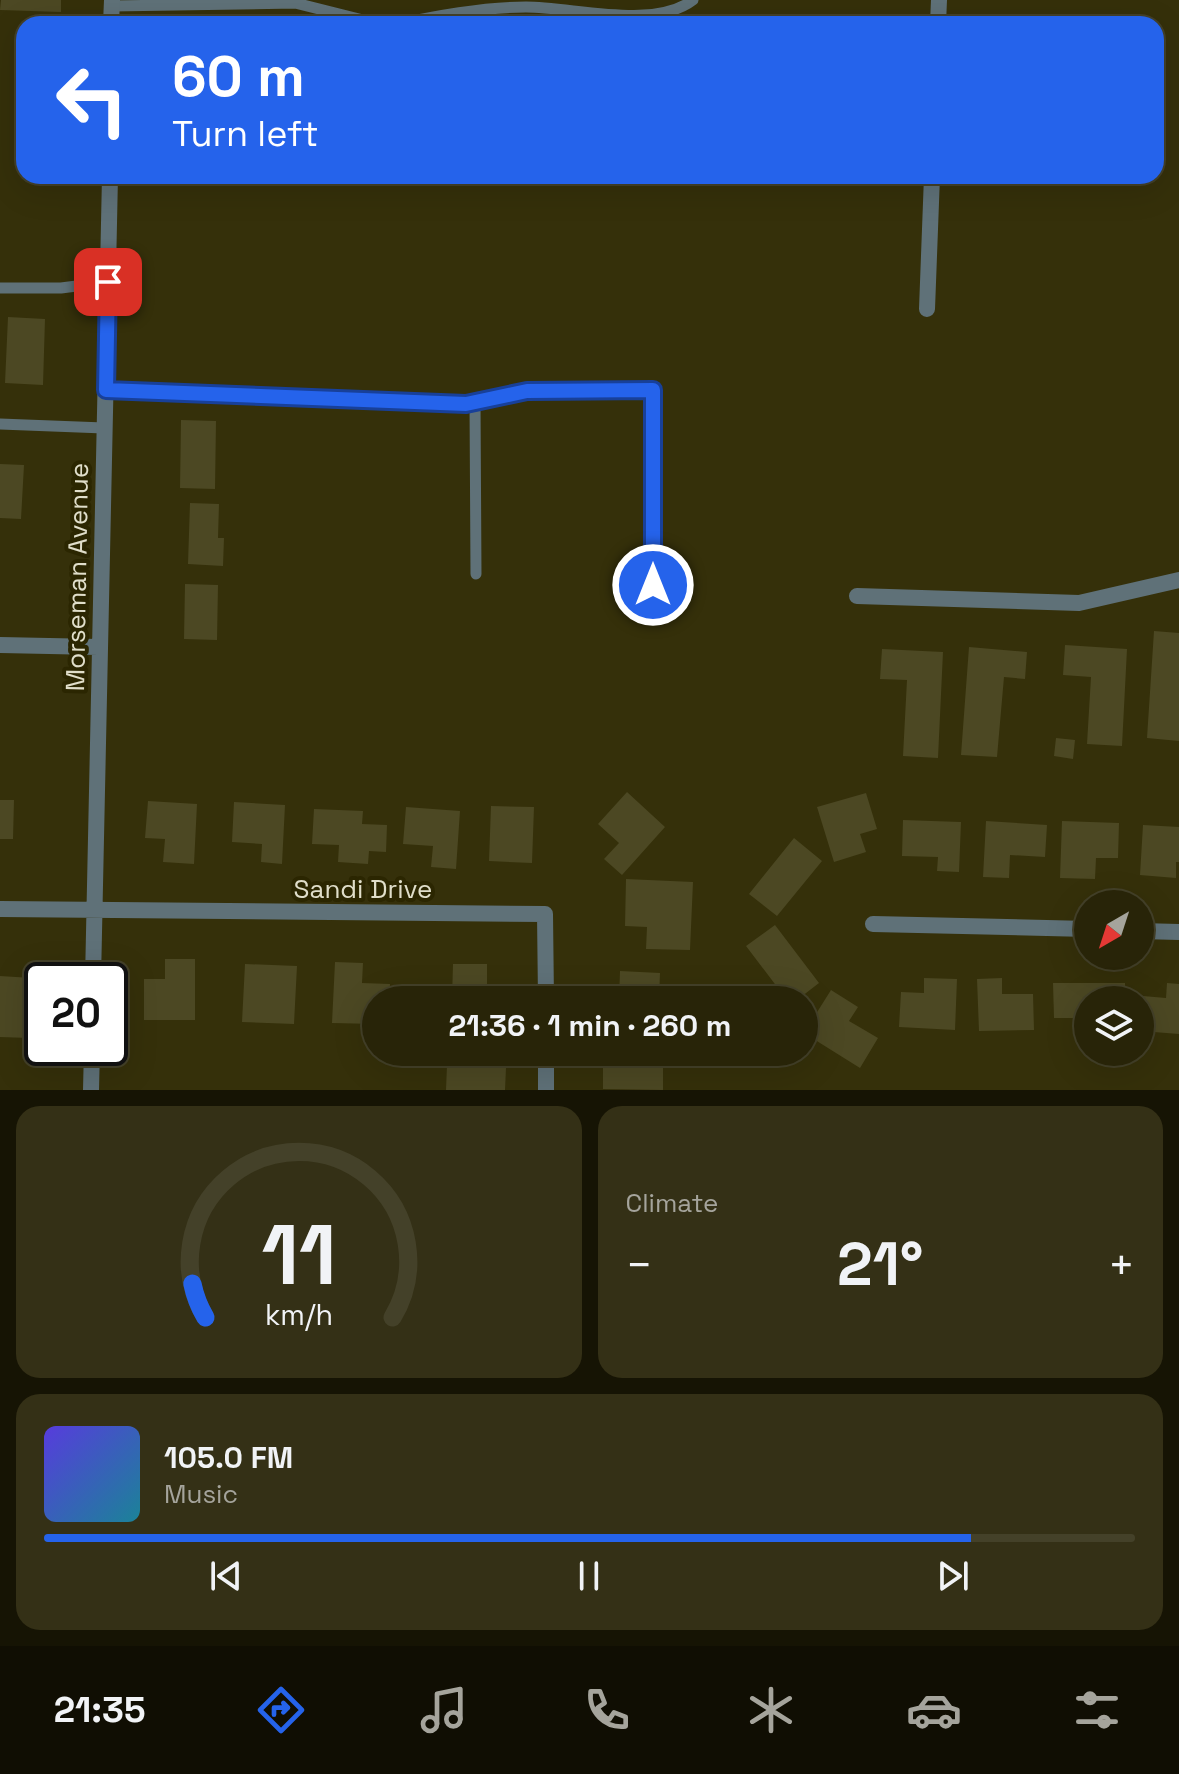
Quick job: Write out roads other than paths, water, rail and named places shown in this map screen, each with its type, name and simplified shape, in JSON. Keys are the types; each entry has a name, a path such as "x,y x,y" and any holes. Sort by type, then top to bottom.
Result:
{"street":[{"name":"Morseman Avenue","path":"93,962 110,184"},
{"path":"927,309 932,184"},
{"path":"106,390 466,404 527,391 653,390"},
{"path":"857,596 1079,603 1179,580"},
{"path":"0,645 98,647"},
{"path":"0,909 94,911"},
{"name":"Sandi Drive","path":"94,911 545,914 546,986"},
{"path":"873,924 1074,929"},
{"path":"1154,931 1179,932"},
{"path":"91,1090 92,1066"},
{"path":"546,1066 546,1090"}],"lane":[{"path":"434,16 524,7 656,16 693,0"},
{"path":"112,3 295,3 347,16"},
{"path":"0,288 61,288 108,282"},
{"path":"653,390 653,585"},
{"path":"475,402 476,574"},
{"path":"0,424 104,428"}]}
